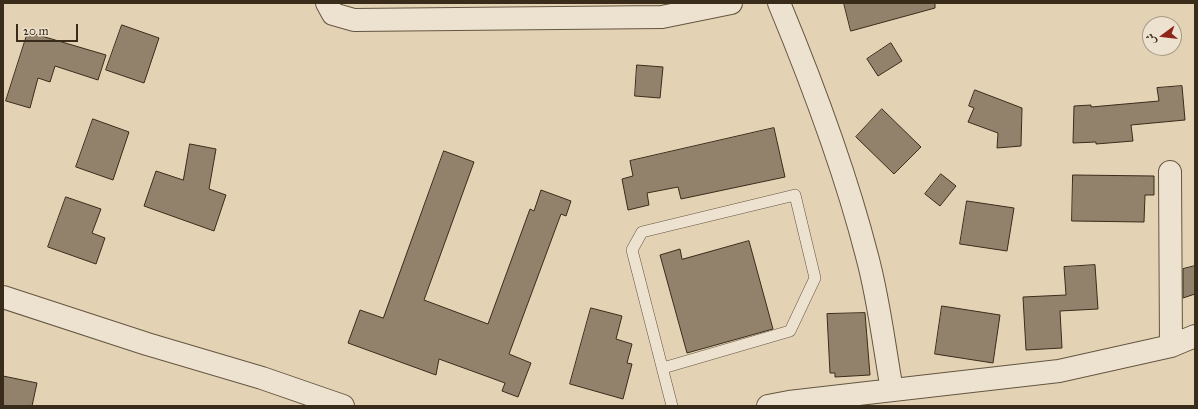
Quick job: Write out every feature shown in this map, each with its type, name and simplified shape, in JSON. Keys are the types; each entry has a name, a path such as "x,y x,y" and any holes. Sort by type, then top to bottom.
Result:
{"street":[{"path":"327,3 333,14 354,20 362,20 662,17 731,3"},
{"path":"779,3 809,75 868,257 892,390"},
{"path":"1170,172 1170,346"},
{"path":"3,297 147,344 262,378 343,406"},
{"path":"768,406 1059,371 1170,346 1195,336"}],"lane":[{"path":"663,368 790,330 815,278 796,195 642,232 632,250 672,406"}],"building":[{"path":"844,3 935,3 935,8 851,31"},
{"path":"122,25 159,38 144,83 106,70"},
{"path":"28,32 106,55 98,80 55,66 50,82 38,78 30,108 6,101"},
{"path":"891,43 902,61 878,76 867,59"},
{"path":"637,65 663,67 660,98 635,96"},
{"path":"1182,86 1185,120 1131,125 1133,141 1096,144 1096,142 1073,143 1074,106 1091,105 1091,107 1159,101 1157,88"},
{"path":"975,90 1022,108 1021,146 997,148 998,133 968,122 974,108 969,106"},
{"path":"882,109 921,147 894,174 856,137"},
{"path":"93,119 129,132 113,180 76,167"},
{"path":"774,128 785,177 681,199 678,187 647,193 649,205 628,210 622,179 633,176 630,161"},
{"path":"190,144 216,149 209,189 226,195 214,231 144,206 156,171 183,180"},
{"path":"444,151 474,162 424,300 488,324 530,209 534,211 541,190 571,201 566,216 561,214 509,354 531,363 518,397 502,391 505,383 439,359 436,375 348,343 360,310 383,318"},
{"path":"941,174 956,186 940,206 925,194"},
{"path":"1073,175 1154,176 1154,195 1145,195 1144,222 1072,221"},
{"path":"66,197 101,209 92,233 105,238 96,264 48,247"},
{"path":"967,201 1014,208 1007,251 960,244"},
{"path":"749,241 773,329 687,353 660,255 680,249 682,259"},
{"path":"1095,265 1098,309 1060,311 1062,348 1026,350 1023,297 1066,295 1064,267"},
{"path":"1195,266 1195,294 1183,298 1183,269"},
{"path":"942,306 1000,315 993,363 935,354"},
{"path":"591,308 622,316 616,339 632,344 627,363 632,364 623,399 570,384"},
{"path":"865,313 870,375 835,377 835,373 830,373 827,314"},
{"path":"3,376 37,383 32,406 3,406"}]}
